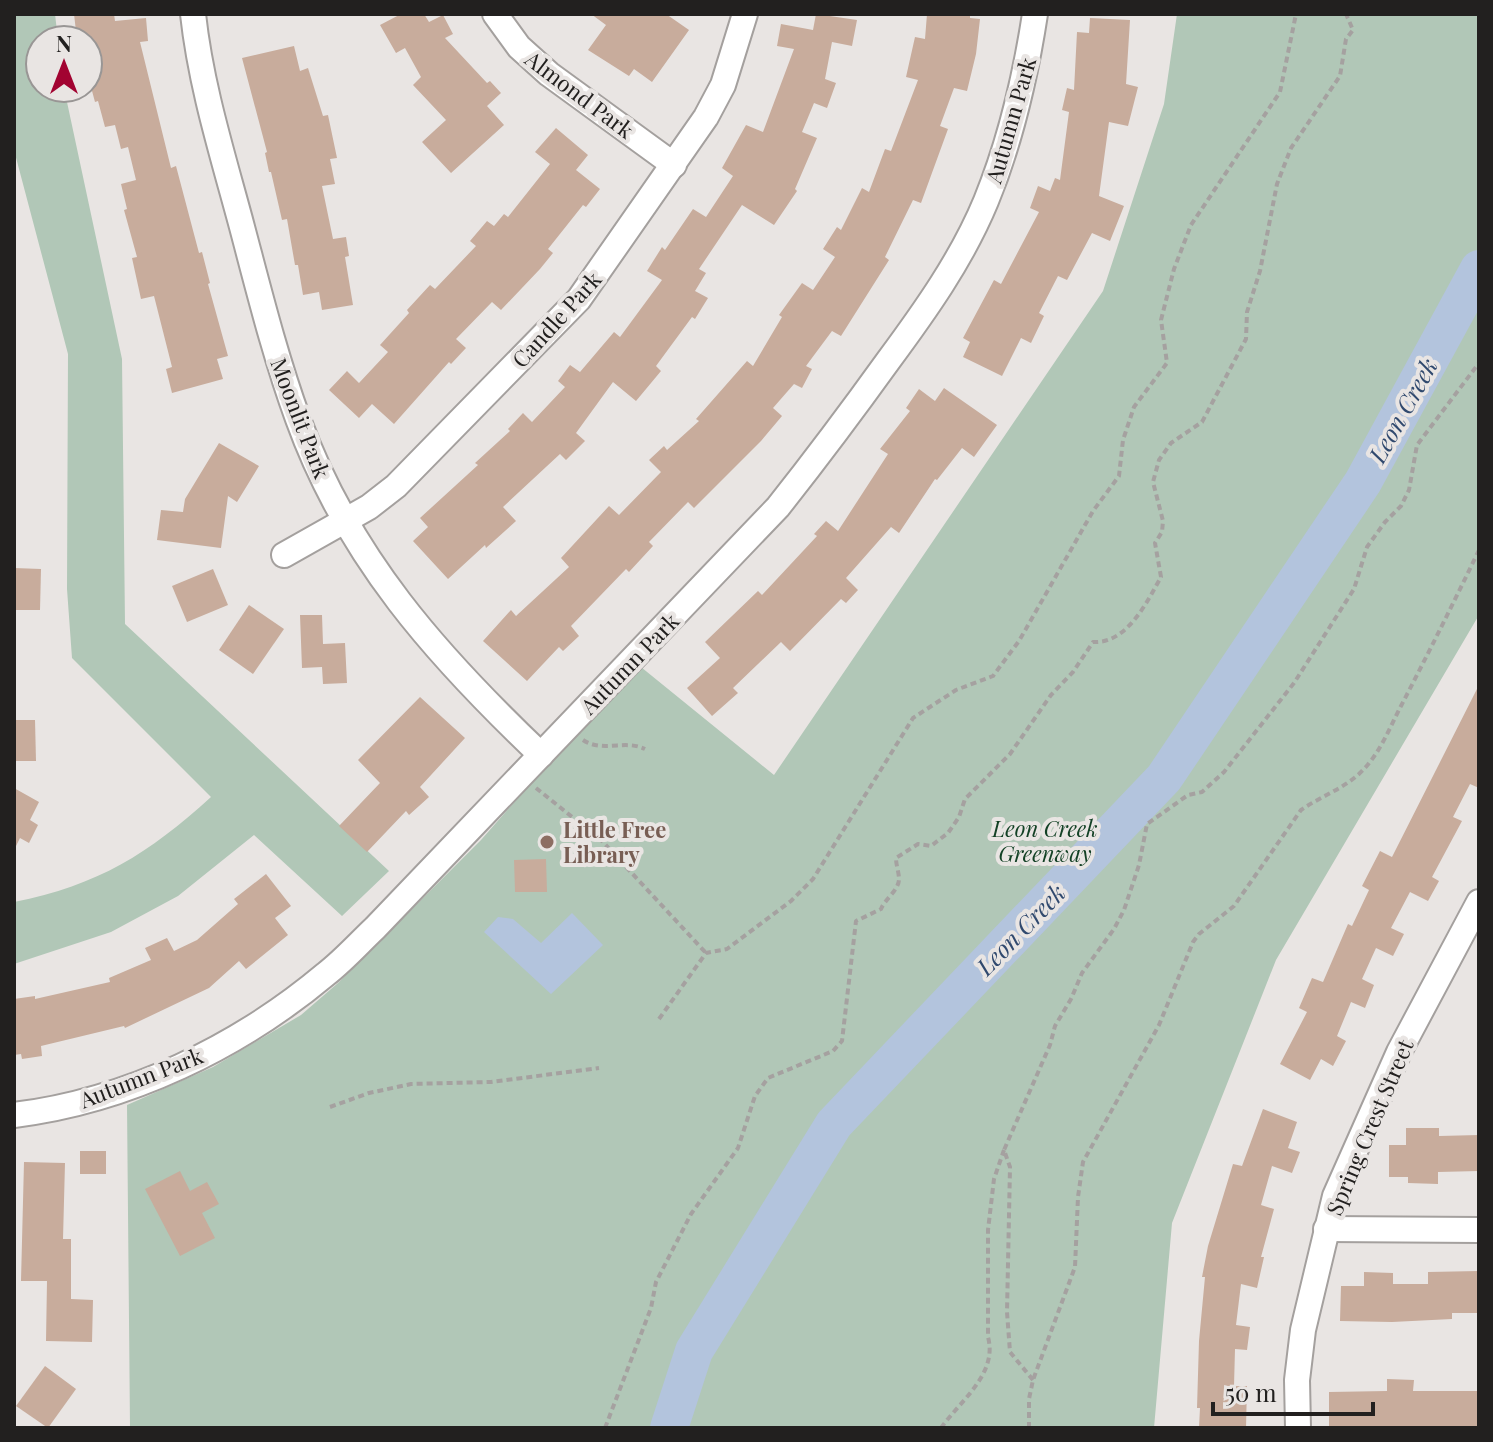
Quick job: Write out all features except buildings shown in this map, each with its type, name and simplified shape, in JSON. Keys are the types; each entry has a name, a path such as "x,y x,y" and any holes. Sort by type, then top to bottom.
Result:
{"street":[{"name":"Moonlit Park","path":"193,14 207,99 273,344 299,422 332,496 373,566 421,632 476,693 541,755"},
{"name":"Almond Park","path":"495,14 519,47 549,74 674,165"},
{"name":"Candle Park","path":"284,555 346,521 387,493 421,463 579,299 706,117 723,85 745,14"},
{"name":"Autumn Park","path":"14,1115 95,1098 158,1076 218,1048 275,1013 327,973 375,928 778,507 919,319 955,263 990,191 1009,142 1026,78 1035,14"},
{"name":"Spring Crest Street","path":"1298,1428 1297,1380 1303,1330 1335,1196 1399,1052 1471,935 1479,902"},
{"path":"1326,1229 1479,1230"}],"path":[{"path":"659,1019 706,953 727,949 791,901 813,879 913,718 956,690 993,676 1019,641 1093,511 1119,476 1123,440 1134,407 1167,363 1161,320 1191,225 1280,92 1296,14"},
{"path":"605,1428 651,1308 656,1282 691,1214 738,1148 755,1096 768,1078 833,1051 842,1041 856,921 881,909 885,899 896,888 899,879 896,858 918,844 931,846 948,833 959,817 965,799 1010,754 1093,642 1104,643 1125,630 1161,577 1155,543 1162,532 1163,521 1153,482 1159,460 1171,443 1202,422 1246,339 1247,312 1260,271 1277,184 1291,148 1340,76 1346,39 1353,30 1346,14"},
{"path":"941,1428 972,1393 991,1348 988,1337 988,1230 994,1179 1055,1026 1082,973 1124,910 1139,865 1147,824 1188,795 1202,792 1224,772 1294,683 1354,589 1367,547 1401,506 1409,490 1417,445 1479,363"},
{"path":"1029,1428 1029,1399 1033,1380 1075,1267 1083,1162 1165,1015 1193,942 1234,906 1301,810 1348,784 1366,768 1412,686 1479,550"},
{"path":"581,739 593,746 635,744 645,749"},
{"path":"534,787 602,841 706,953"},
{"path":"330,1107 369,1093 411,1084 491,1082 599,1068"},
{"path":"1004,1150 1010,1167 1007,1312 1010,1352 1033,1380"}],"green space":[{"path":"14,14 55,14 56,24 24,24 24,104 67,104 122,359 125,624 389,871 342,916 254,835 178,896 111,932 14,964 14,902 72,886 121,864 166,835 211,797 72,658 67,589 68,354 14,150"},
{"name":"Leon Creek Greenway","path":"1177,14 1479,14 1479,615 1276,960 1172,1223 1154,1428 130,1428 127,1105 213,1067 301,1015 338,983 481,840 636,663 774,775 1103,291 1164,104"}],"water":[{"path":"572,913 603,945 551,994 484,932 498,917 513,919 541,943"}],"waterway":[{"name":"Leon Creek","path":"669,1428 694,1351 834,1124 1164,778 1363,482 1479,269"}],"place":[{"name":"Little Free Library","path":"547,842"}]}
